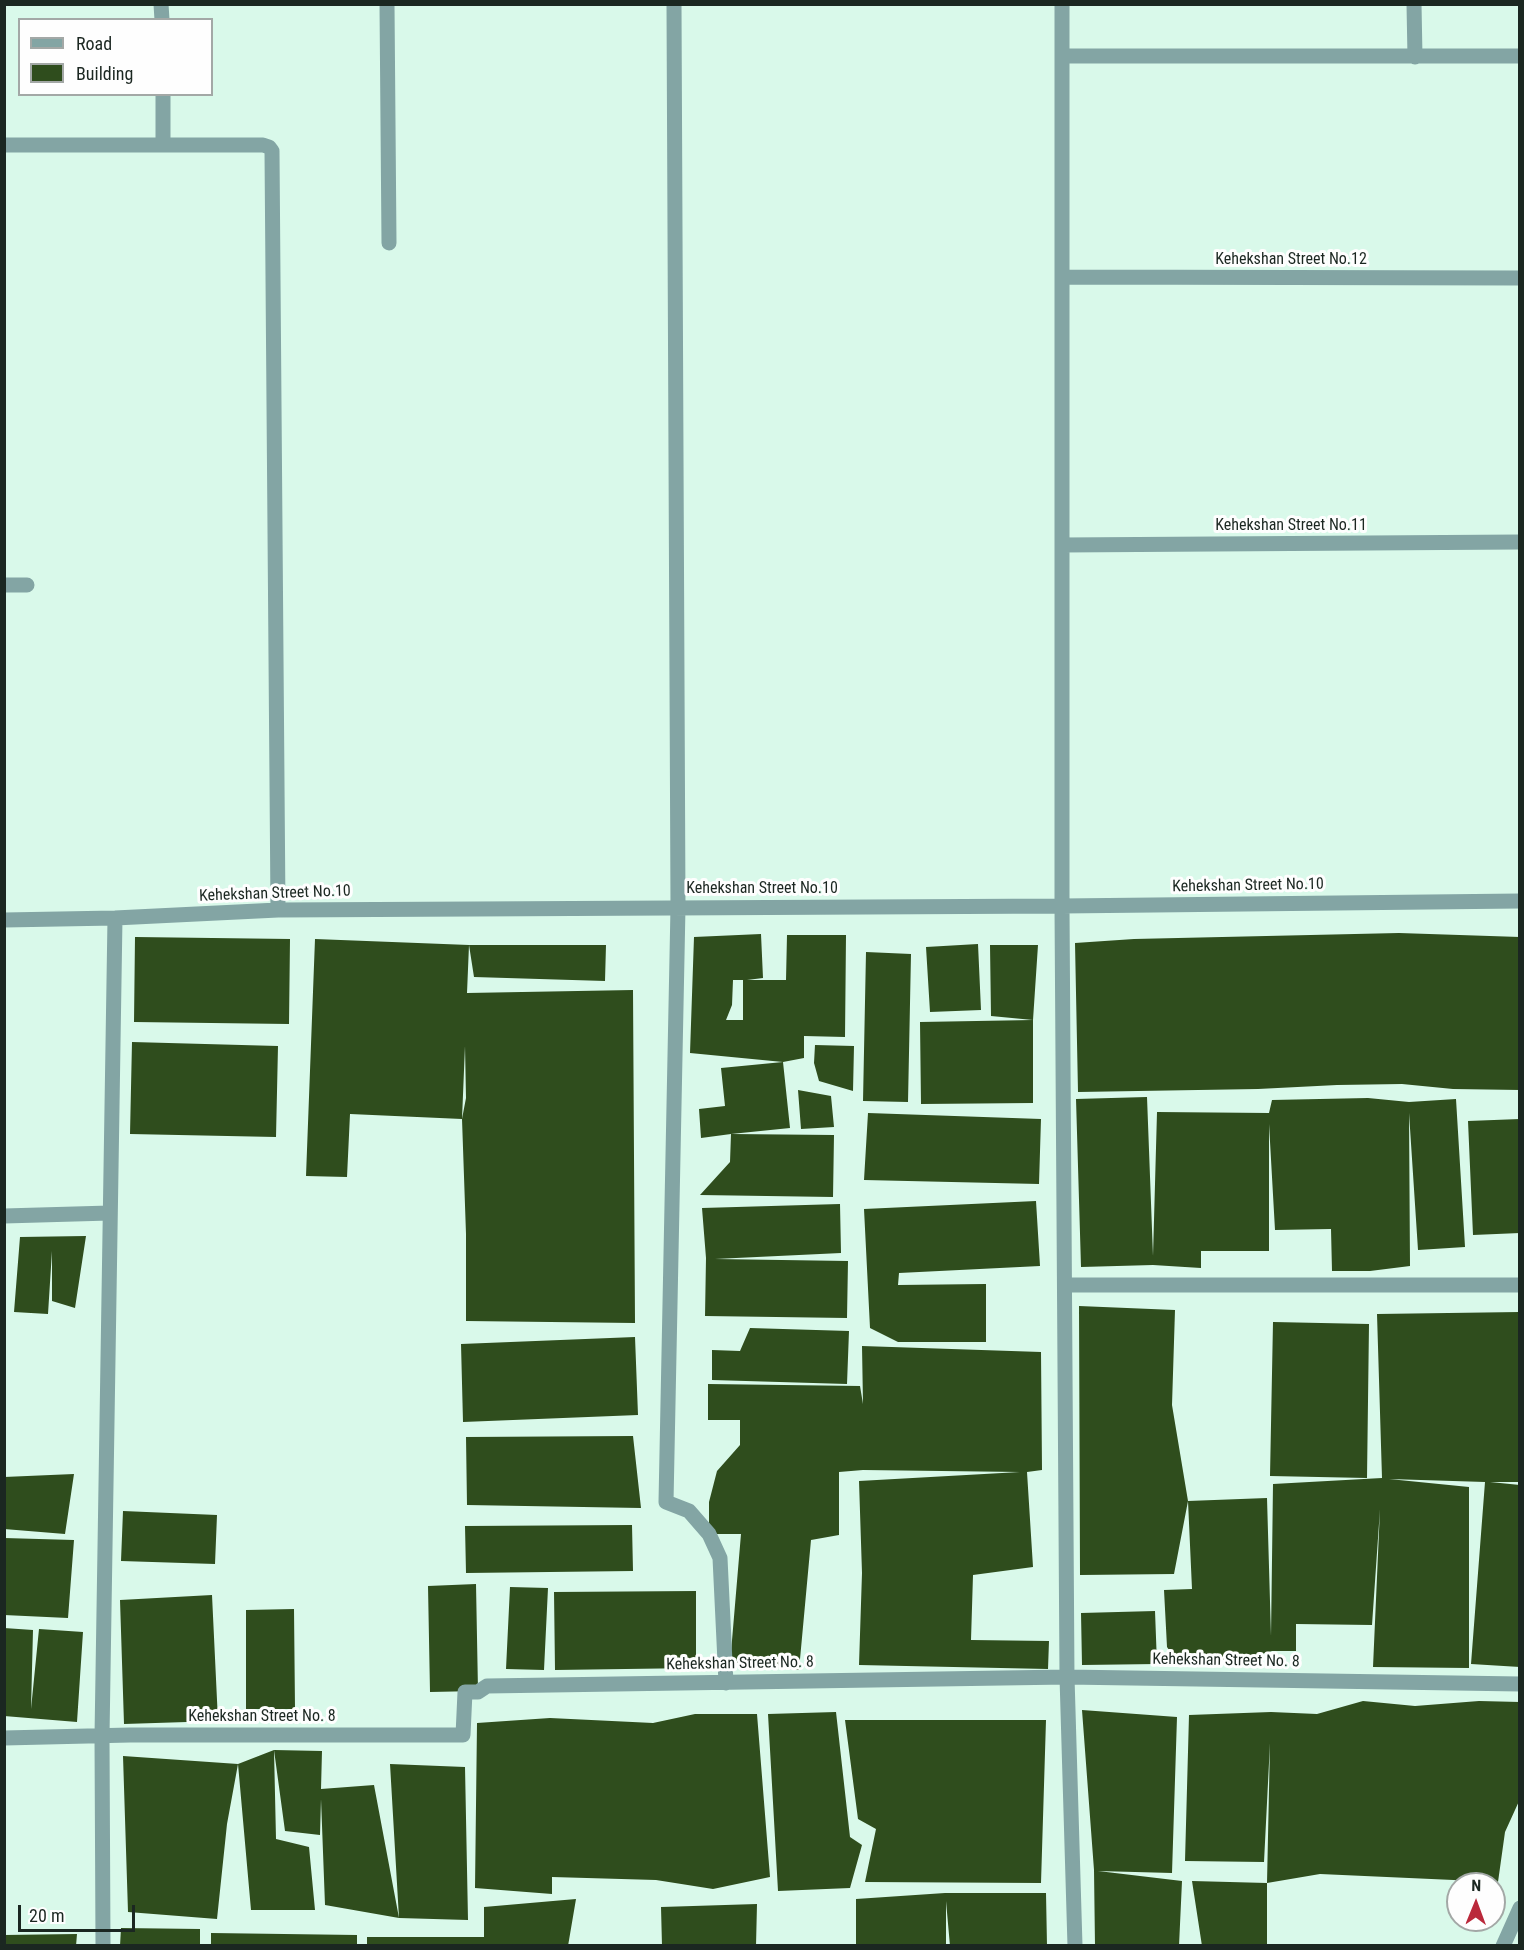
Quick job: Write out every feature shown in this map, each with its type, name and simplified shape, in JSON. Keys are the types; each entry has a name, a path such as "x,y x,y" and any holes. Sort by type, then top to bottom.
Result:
{"street":[{"path":"387,4 389,243"},
{"path":"674,4 678,907 666,1502 689,1510 709,1534 720,1558 726,1683"},
{"path":"1062,4 1062,906 1067,1677 1075,1946"},
{"path":"1414,4 1415,57"},
{"path":"1062,56 1520,56"},
{"path":"163,96 163,145"},
{"path":"4,145 263,145 272,151 278,910"},
{"name":"Kehekshan Street No.12","path":"1062,277 1520,278"},
{"name":"Kehekshan Street No.11","path":"1062,545 1520,542"},
{"path":"4,585 27,585"},
{"name":"Kehekshan Street No.10","path":"4,920 115,918 278,910 1520,901"},
{"path":"103,1946 102,1736 115,918"},
{"path":"4,1216 110,1213"},
{"path":"1065,1285 1520,1286"},
{"name":"Kehekshan Street No. 8","path":"4,1738 463,1735 465,1692 478,1692 487,1686 1067,1677 1520,1683"},
{"path":"1503,1946 1520,1908"}],"building":[{"path":"1399,933 1520,937 1520,1090 1453,1089 1402,1084 1078,1092 1075,943 1134,939"},
{"path":"761,934 763,978 747,980 786,980 787,935 846,935 845,1037 804,1036 804,1058 783,1062 690,1053 694,937","holes":["733,980 743,980 743,1020 726,1020 732,1005"]},
{"path":"135,937 290,939 289,1024 134,1022"},
{"path":"315,939 469,945 467,993 633,990 635,1323 466,1321 462,1119 350,1114 347,1177 306,1176","holes":["465,1046 466,1098 462,1119"]},
{"path":"978,944 981,1010 930,1012 926,947"},
{"path":"469,945 606,945 605,981 474,977"},
{"path":"990,945 1038,945 1033,1020 991,1016"},
{"path":"866,952 911,954 908,1102 863,1101"},
{"path":"1033,1020 1033,1103 921,1104 920,1022"},
{"path":"132,1042 278,1046 276,1137 130,1134"},
{"path":"815,1045 854,1046 853,1091 819,1081 814,1063"},
{"path":"783,1062 790,1128 701,1138 699,1109 725,1106 721,1068"},
{"path":"798,1090 831,1096 834,1127 801,1129"},
{"path":"1147,1097 1153,1256 1157,1112 1269,1113 1272,1100 1368,1098 1409,1102 1456,1099 1465,1247 1418,1250 1409,1113 1410,1266 1370,1271 1332,1271 1331,1229 1275,1230 1269,1124 1269,1251 1201,1251 1201,1268 1153,1265 1081,1267 1076,1099"},
{"path":"868,1113 1041,1119 1039,1184 864,1180"},
{"path":"1520,1119 1520,1233 1473,1235 1468,1121"},
{"path":"731,1134 834,1135 833,1197 700,1195 730,1162"},
{"path":"1036,1201 1040,1266 899,1273 898,1285 986,1284 986,1342 898,1342 870,1328 864,1209"},
{"path":"840,1204 841,1253 715,1259 848,1261 847,1318 705,1316 706,1258 702,1208"},
{"path":"86,1236 75,1308 52,1301 52,1251 48,1314 14,1312 20,1237"},
{"path":"1079,1306 1175,1310 1172,1405 1188,1501 1174,1574 1080,1575"},
{"path":"1520,1312 1520,1482 1490,1482 1520,1485 1520,1667 1471,1664 1485,1482 1389,1479 1469,1487 1469,1668 1373,1667 1380,1509 1372,1625 1296,1624 1296,1651 1272,1651 1236,1662 1180,1666 1167,1647 1164,1590 1192,1589 1188,1501 1267,1498 1271,1636 1273,1484 1382,1478 1377,1314"},
{"path":"1273,1322 1369,1324 1367,1478 1270,1476"},
{"path":"750,1328 849,1331 847,1384 712,1380 712,1350 740,1351"},
{"path":"635,1337 638,1415 463,1422 461,1344"},
{"path":"862,1346 1041,1352 1042,1470 1027,1472 1033,1567 973,1575 971,1640 1049,1641 1048,1669 859,1665 862,1573 859,1481 1020,1472 863,1470 839,1472 839,1535 811,1540 799,1670 730,1664 741,1534 709,1534 709,1502 717,1471 740,1445 740,1420 708,1420 708,1384 860,1386 863,1404"},
{"path":"633,1436 641,1508 467,1505 466,1437"},
{"path":"74,1474 65,1534 4,1529 4,1477"},
{"path":"123,1511 217,1515 215,1564 121,1561"},
{"path":"632,1525 633,1571 466,1573 465,1526"},
{"path":"4,1538 74,1540 68,1618 4,1615"},
{"path":"476,1584 478,1691 430,1692 428,1586"},
{"path":"510,1587 548,1588 544,1670 506,1669"},
{"path":"696,1591 696,1668 555,1670 554,1592"},
{"path":"212,1595 218,1721 124,1724 120,1600"},
{"path":"294,1609 295,1709 246,1709 246,1610"},
{"path":"1155,1611 1157,1664 1082,1665 1081,1613"},
{"path":"4,1628 33,1630 31,1709 39,1629 83,1632 77,1722 4,1716"},
{"path":"1363,1701 1415,1706 1479,1701 1520,1702 1520,1799 1505,1832 1499,1872 1446,1872 1446,1880 1320,1874 1267,1883 1270,1743 1264,1862 1185,1861 1189,1715 1271,1712 1317,1714"},
{"path":"1082,1710 1177,1717 1172,1873 1098,1871 1182,1881 1179,1946 1095,1946 1094,1870"},
{"path":"836,1712 850,1837 862,1845 850,1888 778,1891 768,1714"},
{"path":"695,1714 757,1714 770,1877 713,1889 656,1880 552,1877 552,1894 475,1888 477,1723 550,1718 653,1723"},
{"path":"845,1720 1046,1720 1041,1883 865,1882 876,1829 858,1819"},
{"path":"274,1750 276,1839 309,1847 315,1910 251,1910 238,1764"},
{"path":"274,1750 322,1751 321,1789 374,1785 399,1918 325,1905 321,1799 320,1835 285,1831"},
{"path":"123,1756 238,1764 227,1824 217,1919 128,1912"},
{"path":"390,1764 465,1767 468,1920 399,1918"},
{"path":"1192,1881 1267,1883 1267,1946 1202,1946"},
{"path":"945,1893 1046,1893 1047,1946 950,1946 946,1901 946,1946 856,1946 856,1899"},
{"path":"576,1899 568,1946 367,1946 367,1937 484,1937 484,1907"},
{"path":"757,1904 756,1946 662,1946 661,1907"},
{"path":"121,1928 200,1929 200,1946 120,1946"},
{"path":"211,1933 357,1935 357,1946 211,1946"},
{"path":"77,1934 76,1946 4,1946 4,1935"}]}
